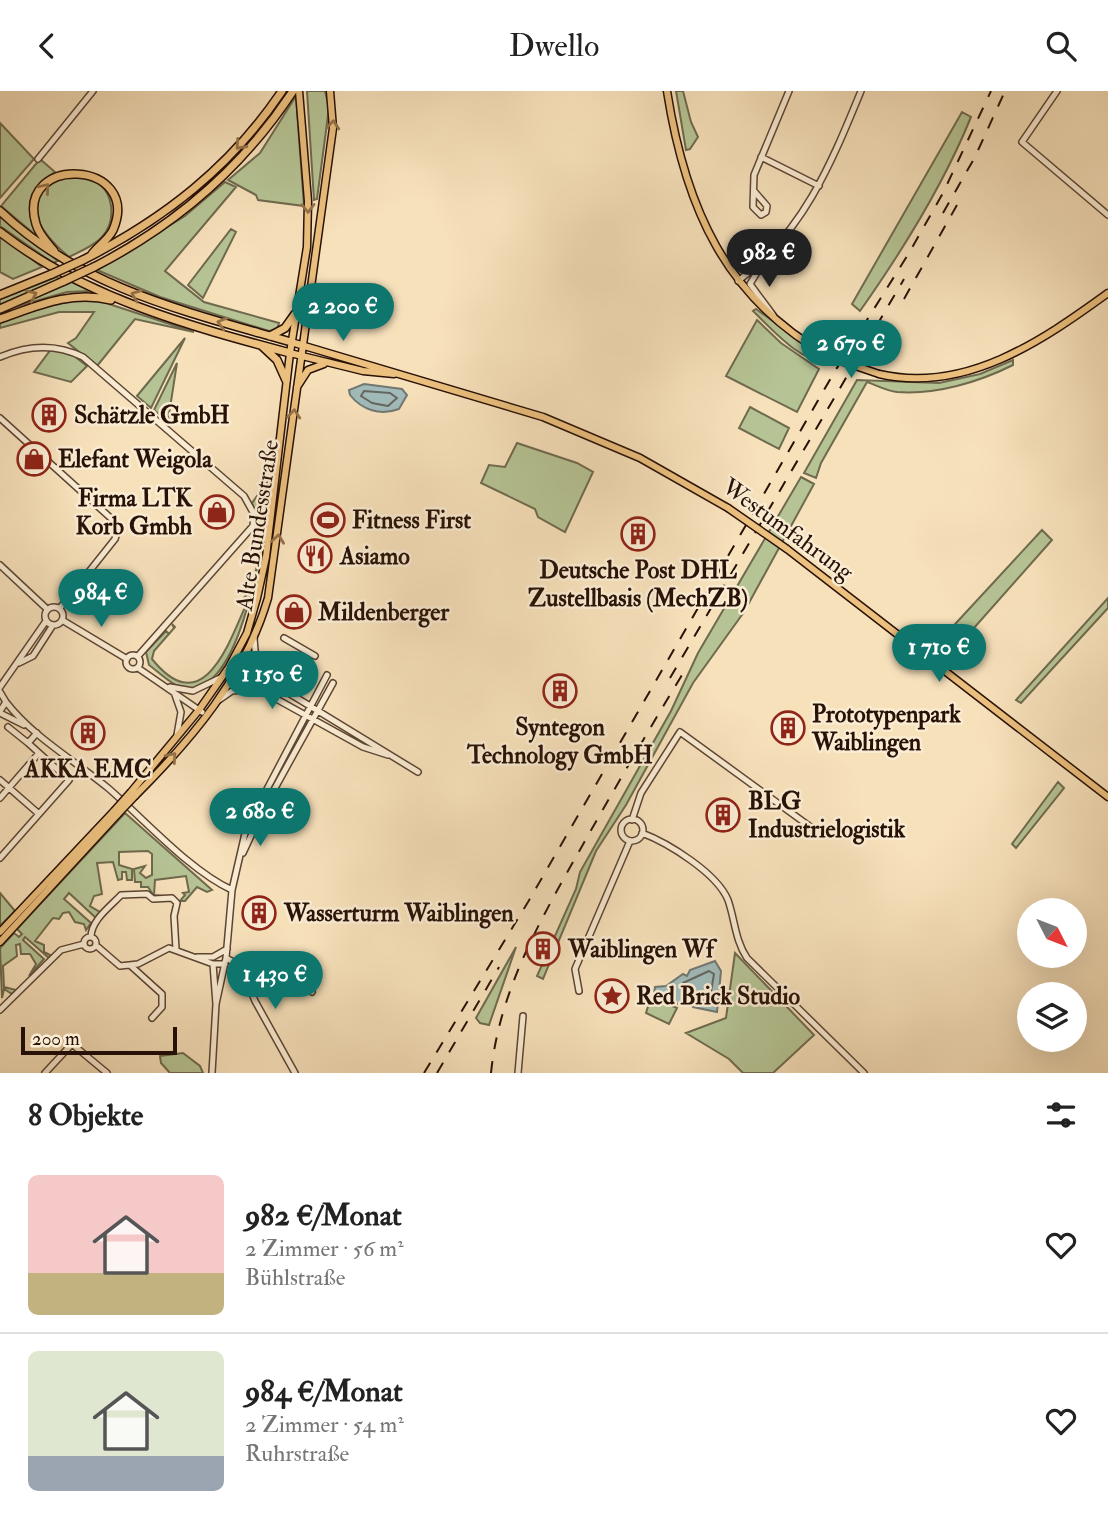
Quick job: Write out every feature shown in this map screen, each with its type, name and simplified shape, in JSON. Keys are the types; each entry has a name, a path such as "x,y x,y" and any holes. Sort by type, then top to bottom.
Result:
{"highway":[{"path":"0,295 86,259 133,234 191,193 241,144 282,91"},
{"path":"0,309 94,267 161,227 207,192 246,154 293,91"},
{"path":"56,256 40,233 35,205 42,189 52,179 65,173 79,172 104,183 116,205 113,229 86,259"},
{"path":"0,211 56,256 126,292 291,342"},
{"path":"0,232 50,266 125,301 290,353"},
{"path":"0,319 66,297 89,296 125,301"},
{"path":"269,336 285,328 295,314"},
{"path":"261,346 277,360 286,380"}],"main road":[{"name":"Alte Bundesstraße","path":"133,794 199,710 231,664 247,633 266,557 286,380 308,222 299,91"},
{"name":"Alte Bundesstraße","path":"133,794 168,763 219,700 254,638 268,598 333,128 330,91"},
{"path":"667,91 677,145 691,196 716,249 738,281 774,319 800,340 832,358 879,374 930,379 984,367 1041,338 1108,293"},
{"name":"Westumfahrung","path":"291,342 506,404 578,430 649,463 728,508 788,549 1108,797"},
{"name":"Westumfahrung","path":"290,353 363,371 400,375"},
{"path":"296,389 310,368 328,363"},
{"path":"0,932 133,794"},
{"path":"0,942 116,812"}],"street":[{"path":"38,159 93,91"},
{"path":"754,191 754,175 789,91"},
{"path":"738,281 769,255 798,222 819,186 860,91"},
{"path":"1057,91 1022,142 1108,215"},
{"path":"761,157 819,186"},
{"path":"769,255 750,285 774,319"},
{"path":"0,357 15,351 51,347 63,347 83,357 244,496 254,514 253,526 138,656 130,656 127,659"},
{"path":"0,418 114,520 118,529 115,538 60,608 62,621"},
{"path":"0,565 47,610"},
{"path":"60,608 52,606 47,610 46,621 3,692 0,712 37,733 109,789 210,877 232,890"},
{"path":"46,621 53,625"},
{"path":"62,621 127,659"},
{"path":"19,663 33,656 53,625 62,621"},
{"path":"254,638 255,657 260,671 269,681"},
{"path":"284,638 315,656"},
{"path":"138,656 141,663 138,667"},
{"path":"127,659 128,668 138,667 207,716"},
{"path":"231,664 269,681 311,705 418,772"},
{"path":"166,687 193,691 224,674 235,675 380,755 388,755"},
{"path":"216,1004 227,949 232,890 246,829 301,730 306,714 327,675"},
{"path":"301,730 312,718 333,683"},
{"path":"219,700 232,691 261,689"},
{"path":"3,692 27,726"},
{"path":"173,692 181,712 181,723 175,740"},
{"path":"296,709 301,730"},
{"path":"301,730 321,723"},
{"path":"0,857 69,781 8,727"},
{"path":"632,820 641,793 680,732 812,828"},
{"path":"28,743 37,733"},
{"path":"0,798 39,753"},
{"path":"0,780 39,814"},
{"path":"632,820 641,825 642,833 637,839 630,841 624,838 621,830 624,823 632,820"},
{"path":"642,833 673,849 719,885 727,899 738,941 747,958 864,1073"},
{"path":"579,991 575,969 630,841"},
{"path":"176,949 174,916 177,903 172,898 153,899 147,894 121,895 93,927 91,937 98,947 120,966 131,967 163,950 176,949 213,961 248,959 261,962 312,992"},
{"path":"84,944 86,938 91,937"},
{"path":"84,944 88,948 98,947"},
{"path":"0,1010 61,950 84,944"},
{"path":"213,961 227,949"},
{"path":"212,1073 216,1004 213,961"},
{"path":"238,961 255,1001 295,1073"},
{"path":"131,967 162,994 162,1007 152,1018"},
{"path":"518,1073 523,1016"},
{"path":"45,1073 72,1044 107,1073"}],"green space":[{"path":"307,91 325,91 329,108 317,199 314,200"},
{"path":"676,91 683,91 698,137 690,149 686,150"},
{"path":"296,96 304,206 258,200 256,195 228,180 260,153"},
{"path":"962,112 971,117 948,168 907,241 860,311 852,304"},
{"path":"0,123 34,159 0,198"},
{"path":"40,159 55,172 40,185 33,201 33,219 39,238 1,206"},
{"path":"66,175 93,180 105,191 111,206 110,222 102,237 69,257 41,225 36,204 41,193 50,184"},
{"path":"225,182 236,187 165,271 204,302 279,323 277,330 269,331 160,297 97,270 185,216"},
{"path":"0,215 58,261 53,263 0,226"},
{"path":"231,229 236,232 203,298 188,285"},
{"path":"0,235 42,267 13,279 0,272"},
{"path":"56,277 60,279 0,305 0,299"},
{"path":"72,282 91,291 67,292 11,308"},
{"path":"94,299 194,332 135,319 97,366 68,343 76,338 94,312 59,312 0,328 0,322 35,310"},
{"path":"756,309 828,361 807,357 797,351 753,311"},
{"path":"757,320 781,343 819,369 797,412 726,376"},
{"path":"185,338 151,408 137,396"},
{"path":"52,348 74,356 87,366 71,382 34,372"},
{"path":"1013,360 1013,365 1000,371 972,382 942,389 897,392 867,382 821,463 816,478 804,473 857,380 939,383 980,374"},
{"path":"177,363 168,421 154,410"},
{"path":"750,407 789,428 779,449 739,428"},
{"path":"517,443 577,463 593,472 565,532 538,517 535,509 481,483 489,465 505,467"},
{"path":"801,477 814,484 744,612 693,683 626,805 596,851 543,979 537,976 576,889 580,872 671,711 698,653"},
{"path":"268,481 266,502 261,540 263,521 257,520 252,503"},
{"path":"1042,530 1052,540 958,646 945,635"},
{"path":"254,580 239,633 226,661 210,681 185,689 149,665 146,652 166,631 169,634 154,651 152,659 169,676 185,683 198,680 210,672 221,658 245,607 240,602 247,595"},
{"path":"1108,598 1108,608 1021,703 1016,700"},
{"path":"1058,782 1064,788 1016,848 1012,844"},
{"path":"125,813 212,890 207,892 197,887 185,901 180,901 185,895 183,893 189,892 186,876 155,880 154,895 163,896 154,896 148,887 141,887 141,882 135,882 134,869 145,866 140,873 146,878 152,875 152,854 148,851 119,852 119,865 132,869 132,880 127,880 126,872 122,872 122,879 118,880 113,862 97,863 102,894 94,896 90,906 100,912 106,907 96,918 69,893 64,899 91,923 86,930 84,924 75,922 69,912 63,913 59,919 53,918 35,941 44,945 44,952 52,956 50,959 25,937 23,940 44,959 29,976 36,964 30,954 21,954 20,944 16,945 17,956 3,966 4,987 16,990 12,994 4,989 2,998 0,948 14,933 19,937 22,934 17,929"},
{"path":"0,893 15,911 0,926"},
{"path":"516,947 489,1025 480,1023 476,1018"},
{"path":"735,953 814,1035 773,1073 743,1073 729,1059 686,1033 726,1018"},
{"path":"651,997 677,1008 669,1024 646,1013"},
{"path":"183,1053 200,1066 203,1073 170,1073 161,1063 160,1056"}],"water":[{"path":"364,384 402,389 407,395 399,409 378,412 360,405 350,395 349,390"},
{"path":"715,961 721,971 717,1012 693,1007 687,997 681,1005 654,994 655,987 666,986 683,974 687,976 690,970"}],"railway":[{"path":"424,1073 528,902 835,371 909,253 943,193 991,91"},
{"path":"943,213 975,157 1005,91"},
{"path":"904,299 957,205"},
{"path":"670,678 904,279"},
{"path":"491,1073 502,1015 522,960 562,881 685,670"},
{"path":"437,1073 499,967"}],"place":[{"name":"Schätzle GmbH","path":"49,415"},
{"name":"Elefant Weigola","path":"34,459"},
{"name":"Firma LTK Korb Gmbh","path":"217,512"},
{"name":"Fitness First","path":"328,520"},
{"name":"Deutsche Post DHL Zustellbasis (MechZB)","path":"638,534"},
{"name":"Asiamo","path":"315,556"},
{"name":"Mildenberger","path":"294,612"},
{"name":"Syntegon Technology GmbH","path":"560,691"},
{"name":"Prototypenpark Waiblingen","path":"788,728"},
{"name":"AKKA EMC","path":"88,733"},
{"name":"BLG Industrielogistik","path":"723,815"},
{"name":"Wasserturm Waiblingen","path":"259,913"},
{"name":"Waiblingen Wf","path":"543,949"},
{"name":"Red Brick Studio","path":"612,996"}]}
